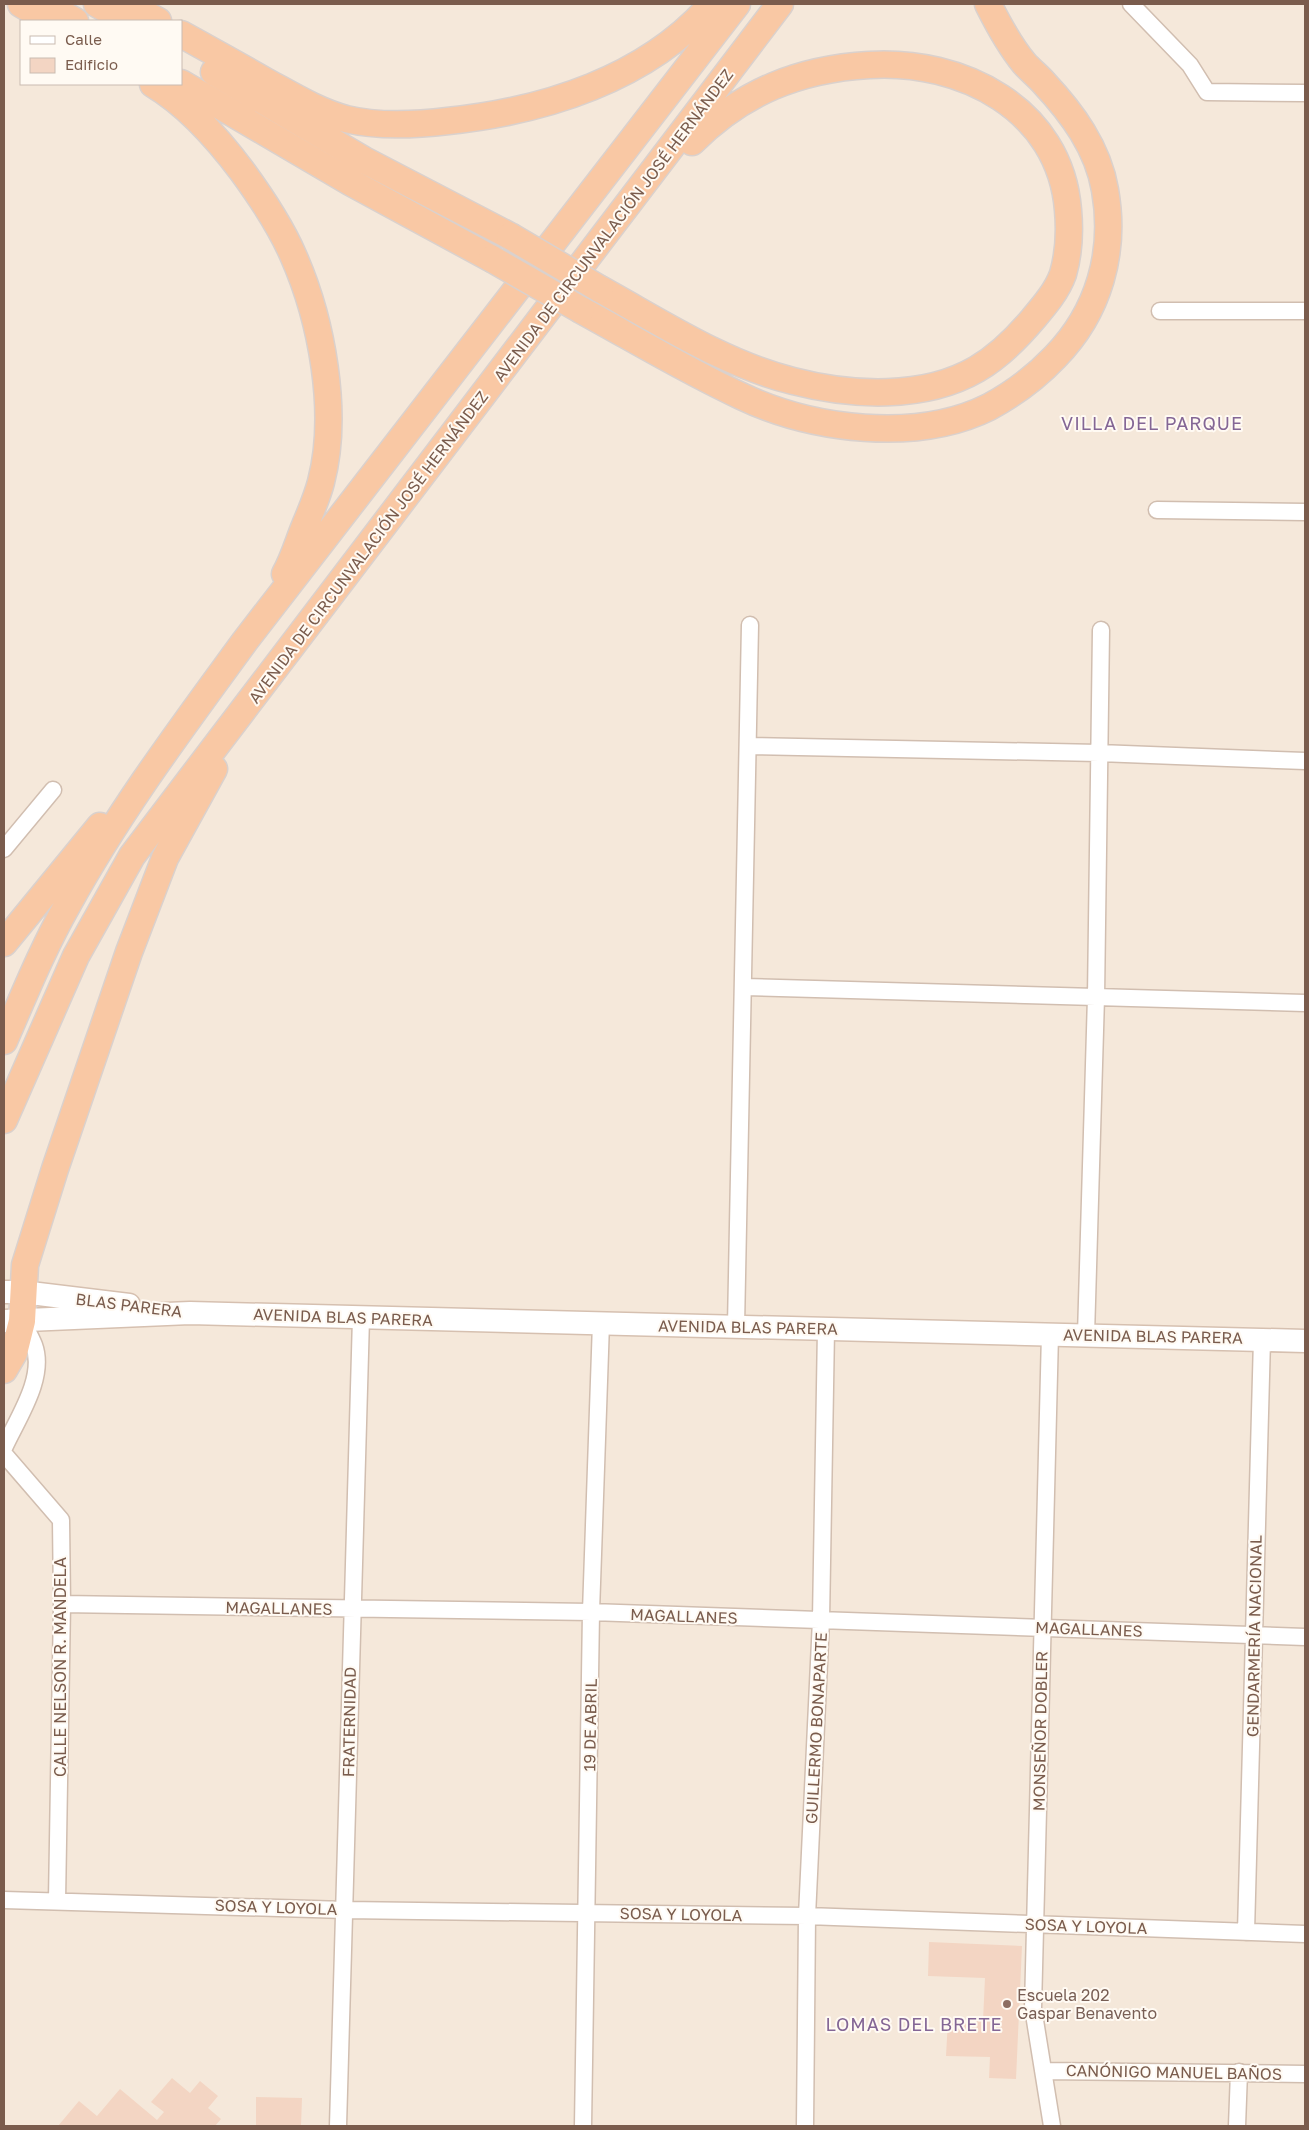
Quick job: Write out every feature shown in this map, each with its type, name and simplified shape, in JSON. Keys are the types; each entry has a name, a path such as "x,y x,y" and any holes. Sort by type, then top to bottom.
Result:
{"highway":[{"path":"20,4 48,20"},
{"path":"45,4 73,20"},
{"path":"98,4 125,20"},
{"path":"127,4 156,20"},
{"path":"182,35 318,110 348,119 383,124 430,124 482,118 526,108 570,96 618,76 668,46 699,19 712,4"},
{"path":"4,1041 45,947 68,904 100,849 148,777 245,641 737,4"},
{"name":"AVENIDA DE CIRCUNVALACIÓN JOSÉ HERNÁNDEZ","path":"4,1120 76,956 132,856 780,4"},
{"path":"182,84 350,182 742,397 787,414 825,423 860,428 893,428 934,423 988,407 1017,390 1043,370 1061,351 1092,306 1108,254 1108,221 1105,189 1096,158 1082,130 1064,105 1025,64 988,4"},
{"path":"182,54 364,160 510,236 696,342 748,365 792,381 854,391 892,392 925,388 977,369 1002,351 1047,302 1062,277 1068,253 1067,200 1061,175 1052,151 1038,131 998,94 948,73 884,64 822,70 797,77 737,103 713,121 622,214"},
{"path":"154,85 191,114 224,147 274,219 294,256 310,302 321,352 327,389 327,444 321,482 289,567 245,641"},
{"path":"4,1370 14,1353 13,1292 25,1264 55,1169 130,952 165,858 176,834 276,668"},
{"path":"4,944 87,840 148,777"}],"main road":[{"name":"BLAS PARERA","path":"13,1292 190,1313"},
{"name":"BLAS PARERA","path":"13,1321 190,1313"},
{"name":"AVENIDA BLAS PARERA","path":"190,1313 1305,1341"}],"street":[{"path":"1131,4 1190,65 1206,92 1305,94"},
{"path":"1160,310 1305,311"},
{"path":"1156,510 1305,512"},
{"path":"736,1326 750,625"},
{"path":"1086,1335 1096,997 1101,630"},
{"path":"748,746 1099,753 1305,761"},
{"path":"4,849 52,790"},
{"path":"744,987 1305,1003"},
{"name":"FRATERNIDAD","path":"338,2126 345,1910 351,1609 361,1318"},
{"path":"4,1448 31,1390 36,1368 34,1347 13,1321"},
{"name":"19 DE ABRIL","path":"583,2126 588,1913 591,1612 600,1323"},
{"name":"GUILLERMO BONAPARTE","path":"805,2126 807,1916 820,1620 826,1329"},
{"name":"MONSEÑOR DOBLER","path":"1050,1334 1033,2008 1052,2126"},
{"name":"GENDARMERÍA NACIONAL","path":"1246,1932 1262,1339"},
{"name":"CALLE NELSON R. MANDELA","path":"4,1454 60,1520 62,1604 57,1900"},
{"name":"MAGALLANES","path":"62,1604 591,1612 1305,1637"},
{"name":"SOSA Y LOYOLA","path":"4,1900 57,1900 345,1910 807,1916 1305,1934"},
{"name":"CANÓNIGO MANUEL BAÑOS","path":"1043,2071 1305,2074"},
{"path":"1237,2126 1239,2072"}],"shaded area":[{"path":"4,4 1305,4 1305,2126 4,2126"}],"building":[{"path":"929,1942 1022,1946 1016,2079 989,2078 990,2057 946,2056 948,2020 983,2021 985,1978 928,1976"},
{"path":"172,2078 190,2093 200,2081 218,2096 208,2108 221,2119 215,2126 58,2126 79,2101 97,2116 120,2089 157,2120 164,2112 151,2102"},
{"path":"256,2097 302,2098 301,2126 256,2126"}],"place":[{"name":"Escuela 202 Gaspar Benavento","path":"1007,2004"}],"district":[{"name":"VILLA DEL PARQUE","path":"1152,424"},
{"name":"LOMAS DEL BRETE","path":"914,2025"}]}
